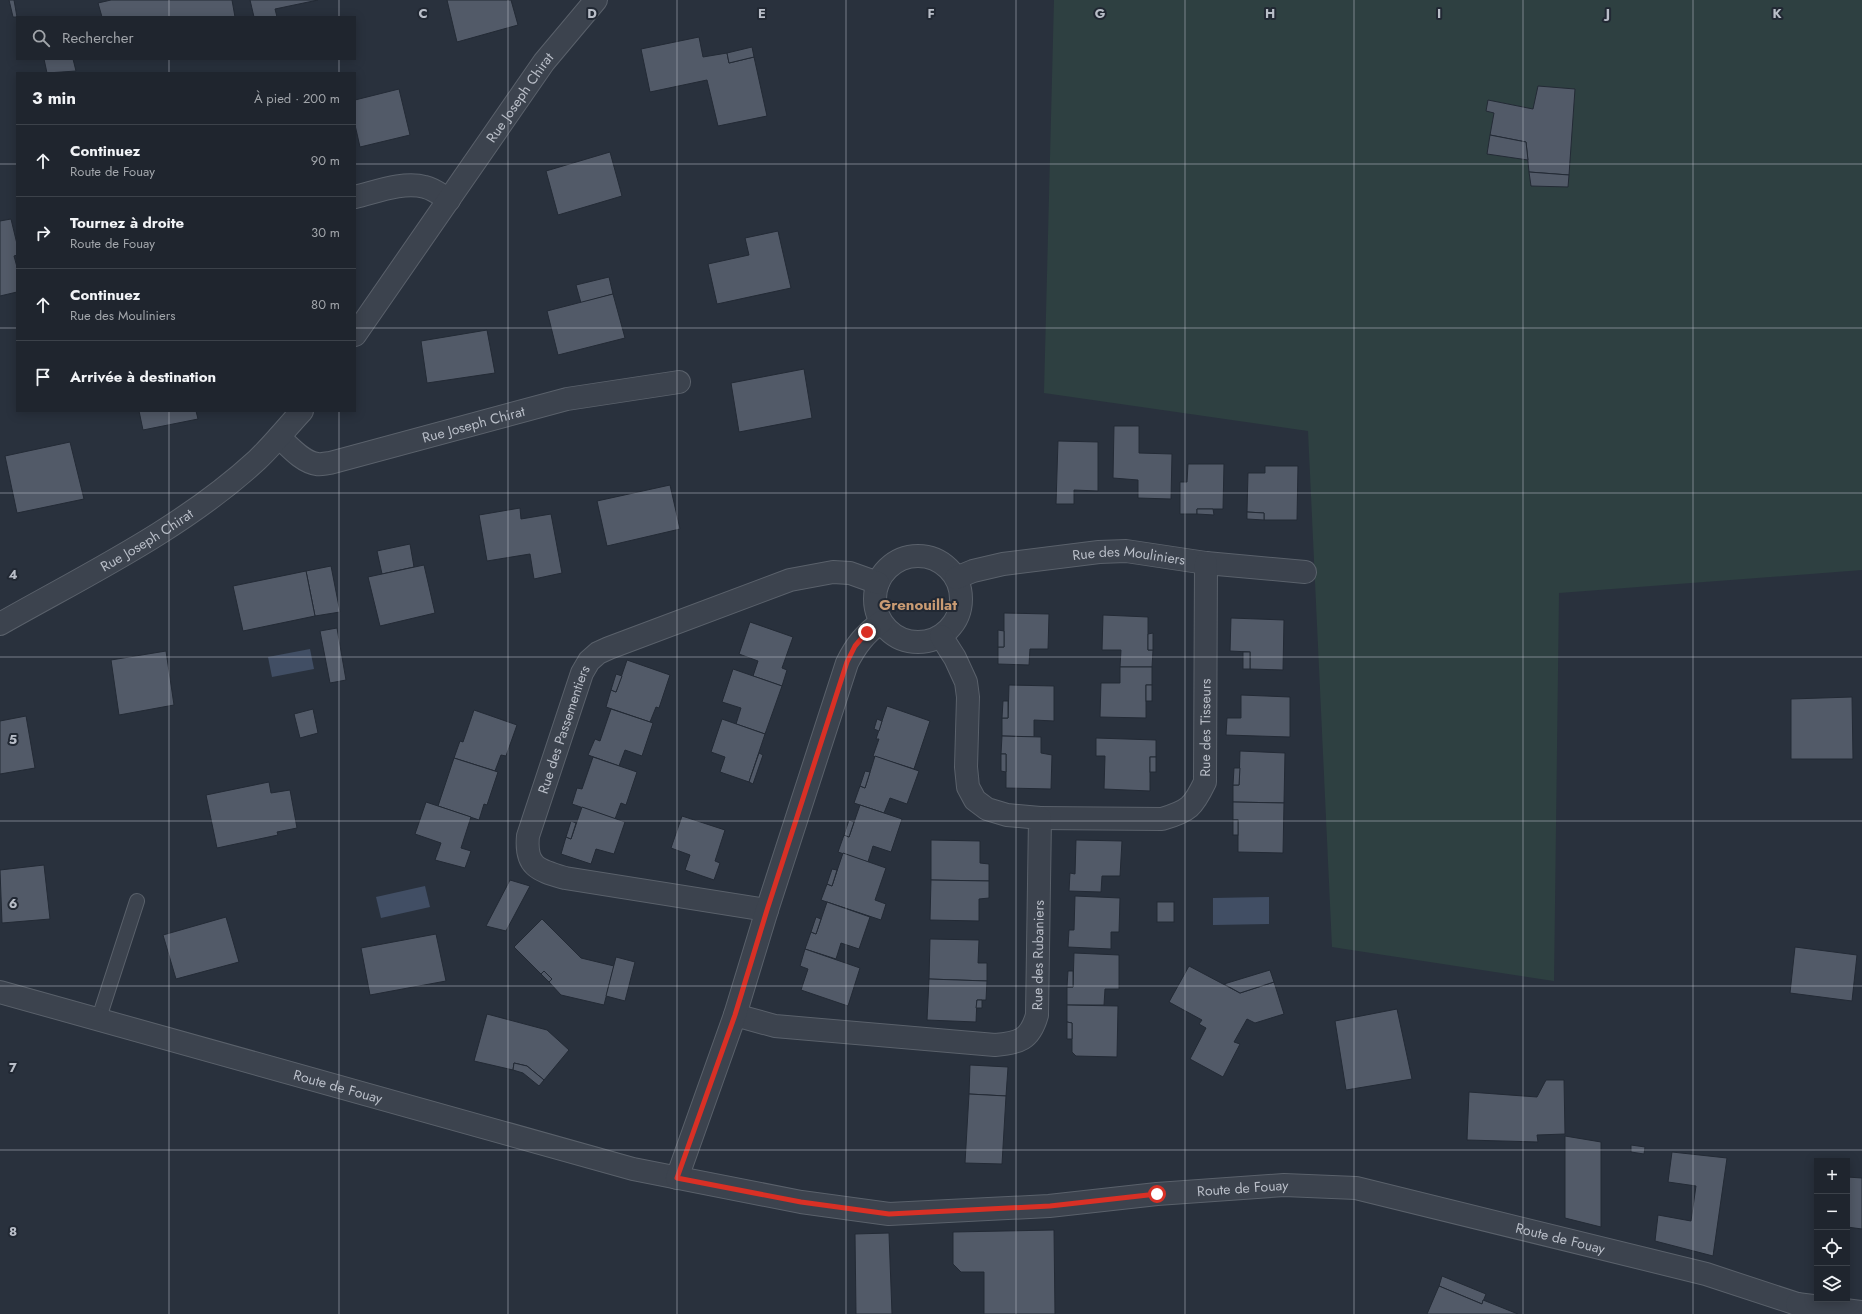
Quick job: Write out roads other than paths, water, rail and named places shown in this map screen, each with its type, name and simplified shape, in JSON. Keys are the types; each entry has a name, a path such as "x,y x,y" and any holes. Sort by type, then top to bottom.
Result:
{"street":[{"name":"Rue Joseph Chirat","path":"356,334 544,62 596,0"},
{"path":"356,197 408,185 424,186 435,190 449,200"},
{"name":"Rue Joseph Chirat","path":"279,436 295,452 306,460 317,464 330,463 567,399 679,382"},
{"name":"Rue Joseph Chirat","path":"0,624 172,524 217,494 258,459 301,412"},
{"name":"Rue des Mouliniers","path":"956,578 973,571 1003,564 1099,552 1126,551 1206,563 1305,572"},
{"path":"912,556 925,556 937,560 948,567 956,578 961,590 961,603 958,616 951,628 941,636 928,642 915,642 902,639 890,632 882,622 876,610 874,596 878,583 883,573 891,565 901,559 912,556"},
{"name":"Rue des Tisseurs","path":"1040,818 1162,819 1181,814 1195,802 1205,782 1206,563"},
{"name":"Rue des Passementiers","path":"767,910 565,878 546,872 533,864 527,851 528,836 576,687 589,661 598,653 790,580 833,572 850,573 878,583"},
{"path":"677,1178 735,1015 767,910 847,662 855,646 867,632 882,622"},
{"path":"941,636 955,658 966,682 968,697 966,767 968,787 975,800 987,809 1007,815 1040,818"},
{"name":"Rue des Rubaniers","path":"735,1015 776,1026 995,1046 1019,1041 1027,1036 1033,1027 1037,1015 1040,818"},
{"name":"Route de Fouay","path":"0,992 98,1021 633,1168 801,1202 889,1214 1050,1206 1157,1194 1284,1185 1356,1188 1706,1274 1803,1309 1862,1312"}],"lane":[{"path":"98,1021 137,901"}],"water":[{"path":"310,649 314,669 272,677 268,657"},
{"path":"425,886 430,907 381,918 376,897"},
{"path":"1269,897 1269,924 1213,925 1213,898"}],"district":[{"name":"Grenouillat","path":"918,605"}]}
